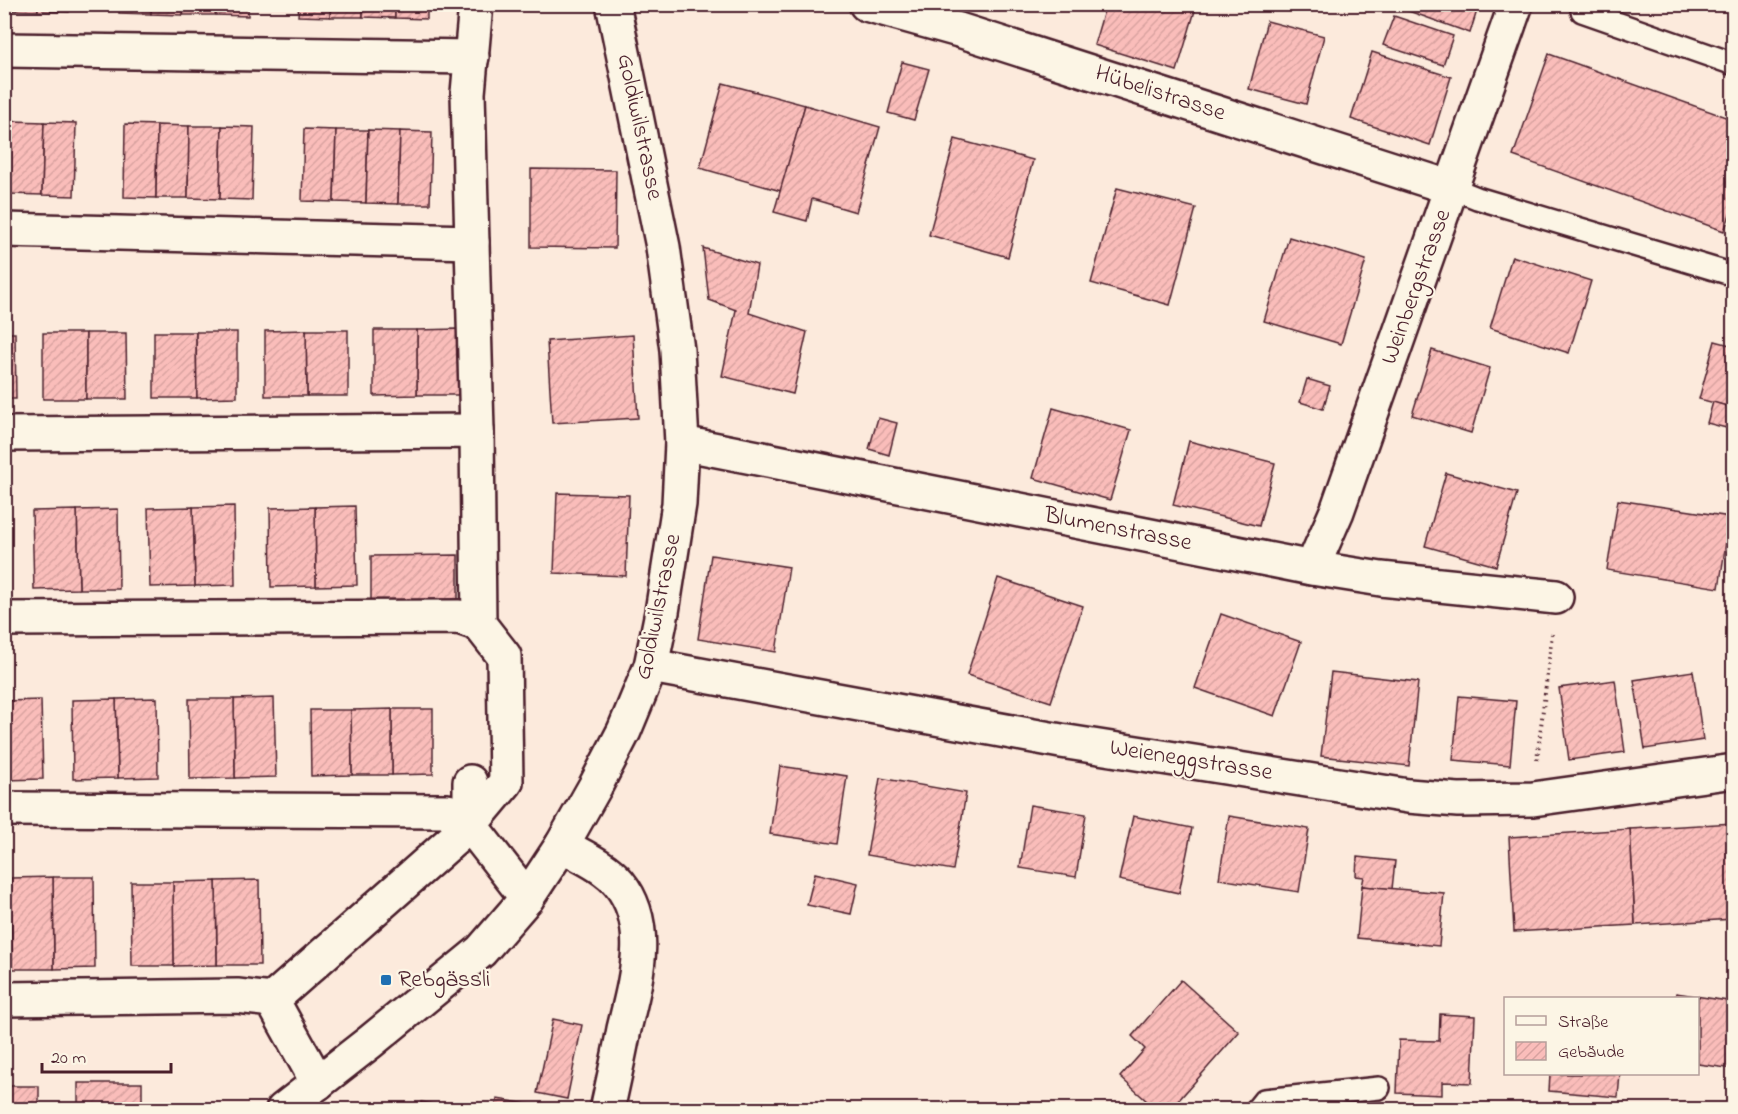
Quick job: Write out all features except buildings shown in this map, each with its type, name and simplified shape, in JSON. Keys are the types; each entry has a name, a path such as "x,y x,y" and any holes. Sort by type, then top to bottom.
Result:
{"street":[{"path":"476,4 468,93 477,431 479,624"},
{"name":"Goldiwilstrasse","path":"283,1110 481,951 527,898 562,845 624,731 651,666 679,504 682,443 676,350 663,247 614,4"},
{"name":"Hübelistrasse","path":"866,4 961,17 1452,188"},
{"name":"Weinbergstrasse","path":"1312,568 1337,511 1516,4"},
{"path":"4,50 471,57"},
{"path":"4,230 472,242"},
{"path":"4,434 477,431"},
{"name":"Blumenstrasse","path":"682,443 1312,568 1381,579 1556,597"},
{"path":"4,619 459,617 479,624 504,656 506,782 470,825 272,1000 237,996 4,999"},
{"name":"Weieneggstrasse","path":"651,666 1061,741 1408,796 1458,800 1533,799 1734,771"},
{"path":"470,782 470,825"},
{"path":"4,809 448,811 470,825 527,898"},
{"path":"562,845 598,866 619,883 632,905 638,928 639,953 634,984 607,1110"},
{"path":"272,1000 318,1083"}],"lane":[{"path":"1584,4 1582,11 1734,64"},
{"path":"1452,188 1488,201 1734,275"},
{"path":"1256,1110 1264,1100 1378,1088"}],"path":[{"path":"1538,742 1556,597"}],"place":[{"name":"Rebgässli","path":"386,980"}]}
